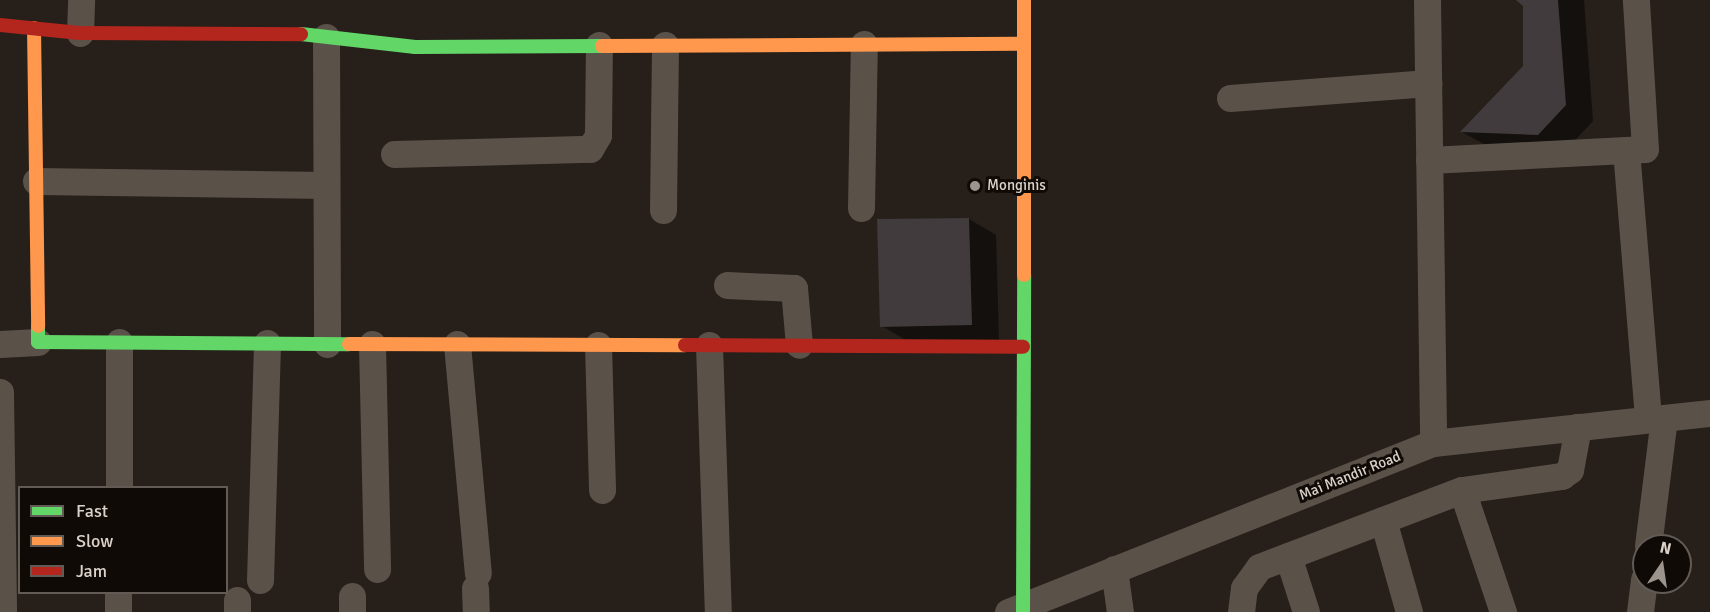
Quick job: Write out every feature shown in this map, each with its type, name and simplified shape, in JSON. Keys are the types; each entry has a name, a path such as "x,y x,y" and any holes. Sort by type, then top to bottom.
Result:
{"street":[{"path":"80,33 81,0"},
{"path":"1018,610 1023,347 1024,0"},
{"path":"1427,0 1433,443"},
{"path":"1429,160 1645,149 1636,0"},
{"path":"0,25 80,33 326,37 415,46 1024,44"},
{"path":"34,28 38,342"},
{"path":"326,37 327,344"},
{"path":"394,154 590,149 598,135 599,45"},
{"path":"663,210 665,45"},
{"path":"861,208 864,45"},
{"path":"1230,98 1428,82"},
{"path":"1626,150 1656,418 1649,534"},
{"path":"36,181 326,185"},
{"path":"727,285 794,288 799,345"},
{"path":"0,344 119,342 1023,347"},
{"path":"119,342 119,486"},
{"path":"260,580 267,343"},
{"path":"372,344 377,569"},
{"path":"458,344 476,591"},
{"path":"598,345 602,490"},
{"path":"709,345 718,612"},
{"path":"0,392 3,612"},
{"name":"Mai Mandir Road","path":"1018,610 1114,569 1433,443 1710,412"},
{"path":"1241,612 1251,574 1288,556 1462,489 1563,476 1570,470 1578,427"},
{"path":"1462,489 1503,612"},
{"path":"1383,520 1409,612"},
{"path":"1288,556 1306,612"},
{"path":"1114,569 1120,612"},
{"path":"118,594 118,612"},
{"path":"1640,612 1642,594"}],"building":[{"path":"1516,0 1558,0 1566,105 1538,135 1460,132 1523,66 1523,6"},
{"path":"969,218 972,325 880,327 877,219"}],"traffic: fast":[{"path":"301,34 415,47 602,46"},
{"path":"1023,612 1024,275"},
{"path":"38,326 38,342 349,344"}],"traffic: slow":[{"path":"1024,0 1024,275"},
{"path":"34,28 38,326"},
{"path":"602,46 1024,44"},
{"path":"349,344 685,345"}],"traffic: jam":[{"path":"0,25 80,33 301,34"},
{"path":"685,345 1023,347"}],"place":[{"name":"Monginis","path":"975,186"}]}
